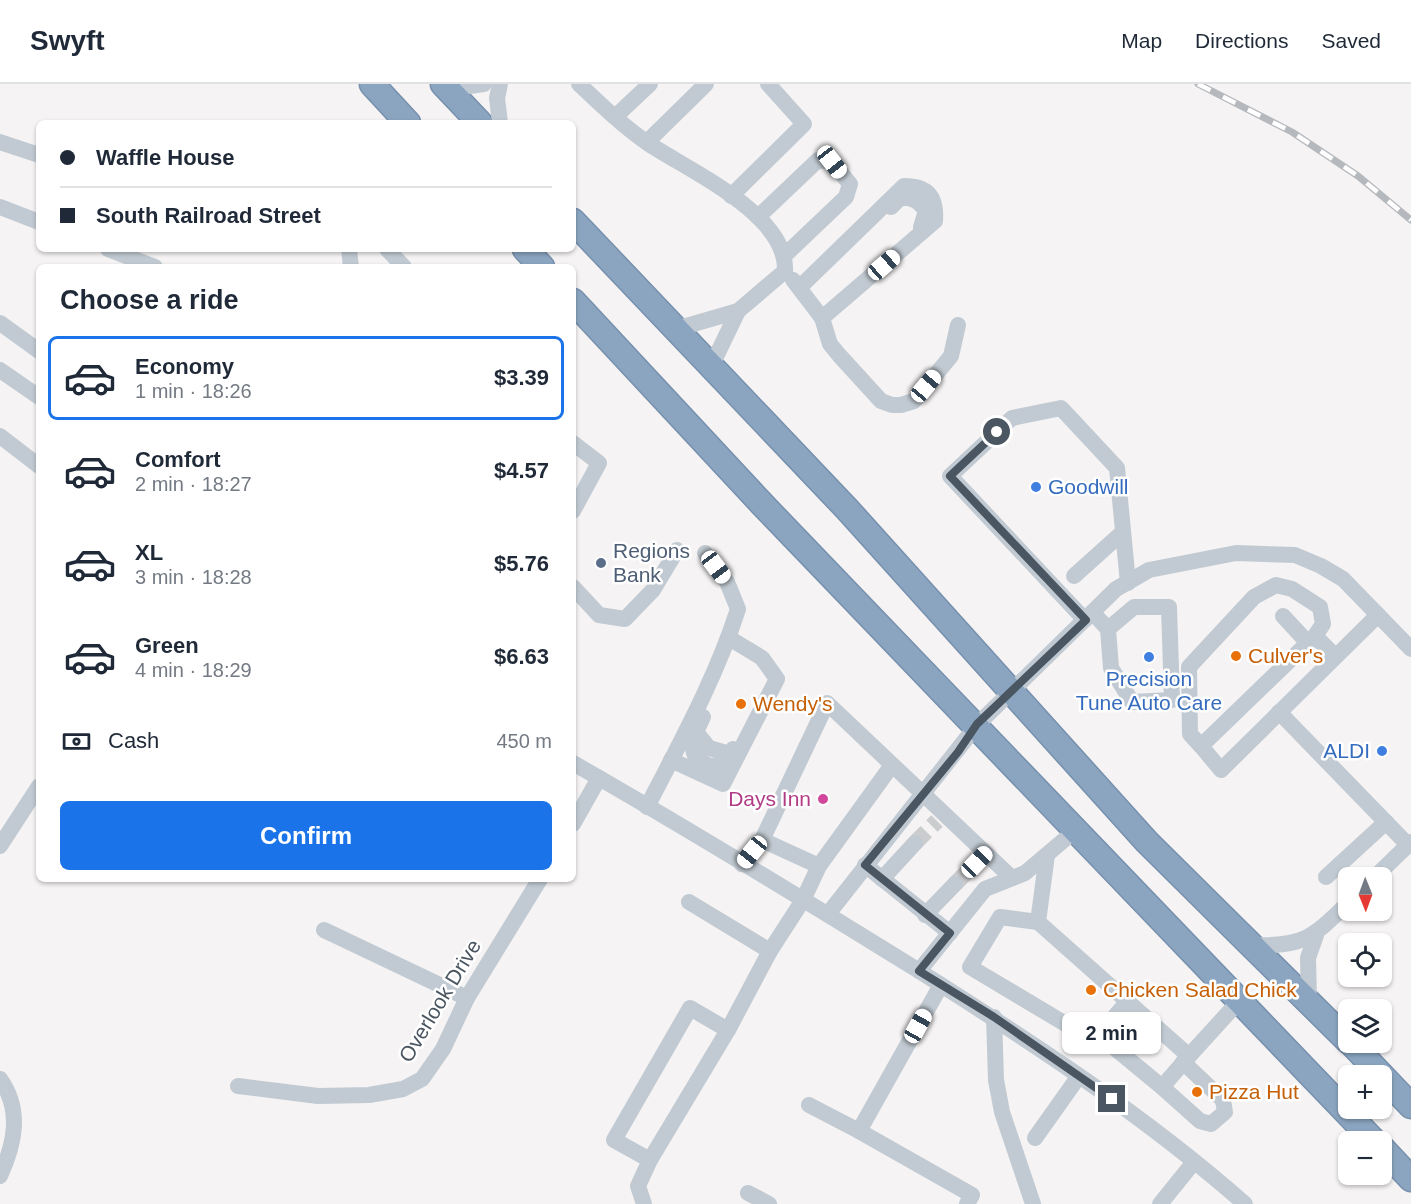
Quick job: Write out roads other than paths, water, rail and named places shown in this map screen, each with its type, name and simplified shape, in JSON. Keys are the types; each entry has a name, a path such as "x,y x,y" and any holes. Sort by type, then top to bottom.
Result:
{"highway":[{"path":"372,84 405,120"},
{"path":"446,86 477,120"},
{"path":"576,224 847,509 1147,842 1338,1031"},
{"path":"528,252 539,264"},
{"path":"576,304 762,504 977,724 1365,1131"},
{"path":"1360,1053 1411,1106"},
{"path":"1392,1159 1411,1179"}],"street":[{"path":"446,86 484,84"},
{"path":"500,84 497,98 500,120"},
{"path":"579,84 647,142 731,196 758,217 776,238 785,263 822,318 830,344 881,401 901,405 914,401 951,356 958,325"},
{"path":"592,96 604,84"},
{"path":"616,116 650,84"},
{"path":"647,142 706,84"},
{"path":"731,196 804,124 768,84"},
{"path":"0,142 36,154"},
{"path":"711,367 738,311 846,197 850,184 832,162 818,160 758,217"},
{"path":"800,287 904,186 916,186 928,193 936,205 935,221 822,318"},
{"path":"0,207 36,221"},
{"path":"116,252 147,264"},
{"path":"390,252 401,264"},
{"path":"676,329 738,311"},
{"path":"0,323 36,349"},
{"path":"0,370 36,395"},
{"path":"1108,629 1089,616 950,476 1012,418 1061,408 1117,468 1128,582"},
{"path":"0,436 36,464"},
{"path":"576,446 599,463 576,505"},
{"path":"1074,576 1123,532"},
{"path":"576,590 599,615 625,619 653,590 677,550"},
{"path":"647,807 707,687 729,638 738,609 727,582 705,553"},
{"path":"828,914 977,724 1116,589 1149,570 1236,553 1296,555 1343,579 1411,649"},
{"path":"1201,746 1311,639 1323,624 1320,607 1292,589 1276,585 1254,597 1189,667 1190,734 1221,770 1378,615"},
{"path":"1134,607 1169,607 1172,700 1132,702 1111,668 1108,629 1134,607"},
{"path":"1283,616 1335,656"},
{"path":"671,760 723,784 777,679 762,658 729,638"},
{"path":"707,687 709,702 696,732 693,751 696,758 708,765 719,766 730,754 757,706 764,705"},
{"path":"742,864 762,840 827,703 923,794 940,818 981,857 1012,878"},
{"path":"1279,712 1386,822 1410,843 1385,867"},
{"path":"644,1204 638,1186 650,1160 728,1030 770,951 803,900 819,866 892,765"},
{"path":"576,766 828,914 994,1017 1146,1123 1245,1204"},
{"path":"576,819 599,778"},
{"path":"0,846 36,791"},
{"path":"1326,876 1386,822"},
{"path":"919,971 985,889 1025,873 1077,829"},
{"path":"762,840 819,866"},
{"path":"882,879 915,843"},
{"path":"1038,922 1047,855"},
{"path":"865,865 950,933"},
{"name":"Overlook Drive","path":"238,1086 318,1096 369,1095 404,1089 422,1079 443,1049 467,998 538,882"},
{"path":"925,915 955,884"},
{"path":"689,902 770,951"},
{"path":"1253,945 1288,945 1316,934 1338,913"},
{"path":"1000,917 1038,922 1128,1001 1186,1059 1223,1100 1225,1112 1211,1124 1200,1121 1099,1035 1084,1035 970,967 1000,917"},
{"path":"324,930 467,998"},
{"path":"1310,1002 1308,958 1316,934"},
{"path":"859,1131 941,985"},
{"path":"1162,1087 1240,1000"},
{"path":"1099,1035 1128,1001"},
{"path":"650,1160 615,1140 690,1008 728,1030"},
{"path":"994,1017 996,1080 1002,1112 1033,1204"},
{"path":"1035,1138 1079,1076"},
{"path":"0,1079 13,1104 16,1121 14,1138 0,1176"},
{"path":"808,1105 972,1195 967,1204"},
{"path":"1164,1203 1194,1162"},
{"path":"748,1193 769,1204"}],"tunnel":[{"path":"915,843 937,821"},
{"path":"955,884 977,862"}],"railway":[{"path":"1198,84 1292,132 1358,176 1411,220"}],"place":[{"name":"Goodwill","path":"1036,487"},
{"name":"Regions Bank","path":"601,563"},
{"name":"Culver's","path":"1236,656"},
{"name":"Precision Tune Auto Care","path":"1149,657"},
{"name":"Wendy's","path":"741,704"},
{"name":"ALDI","path":"1382,751"},
{"name":"Days Inn","path":"823,799"},
{"name":"Chicken Salad Chick","path":"1091,990"},
{"name":"Pizza Hut","path":"1197,1092"}]}
